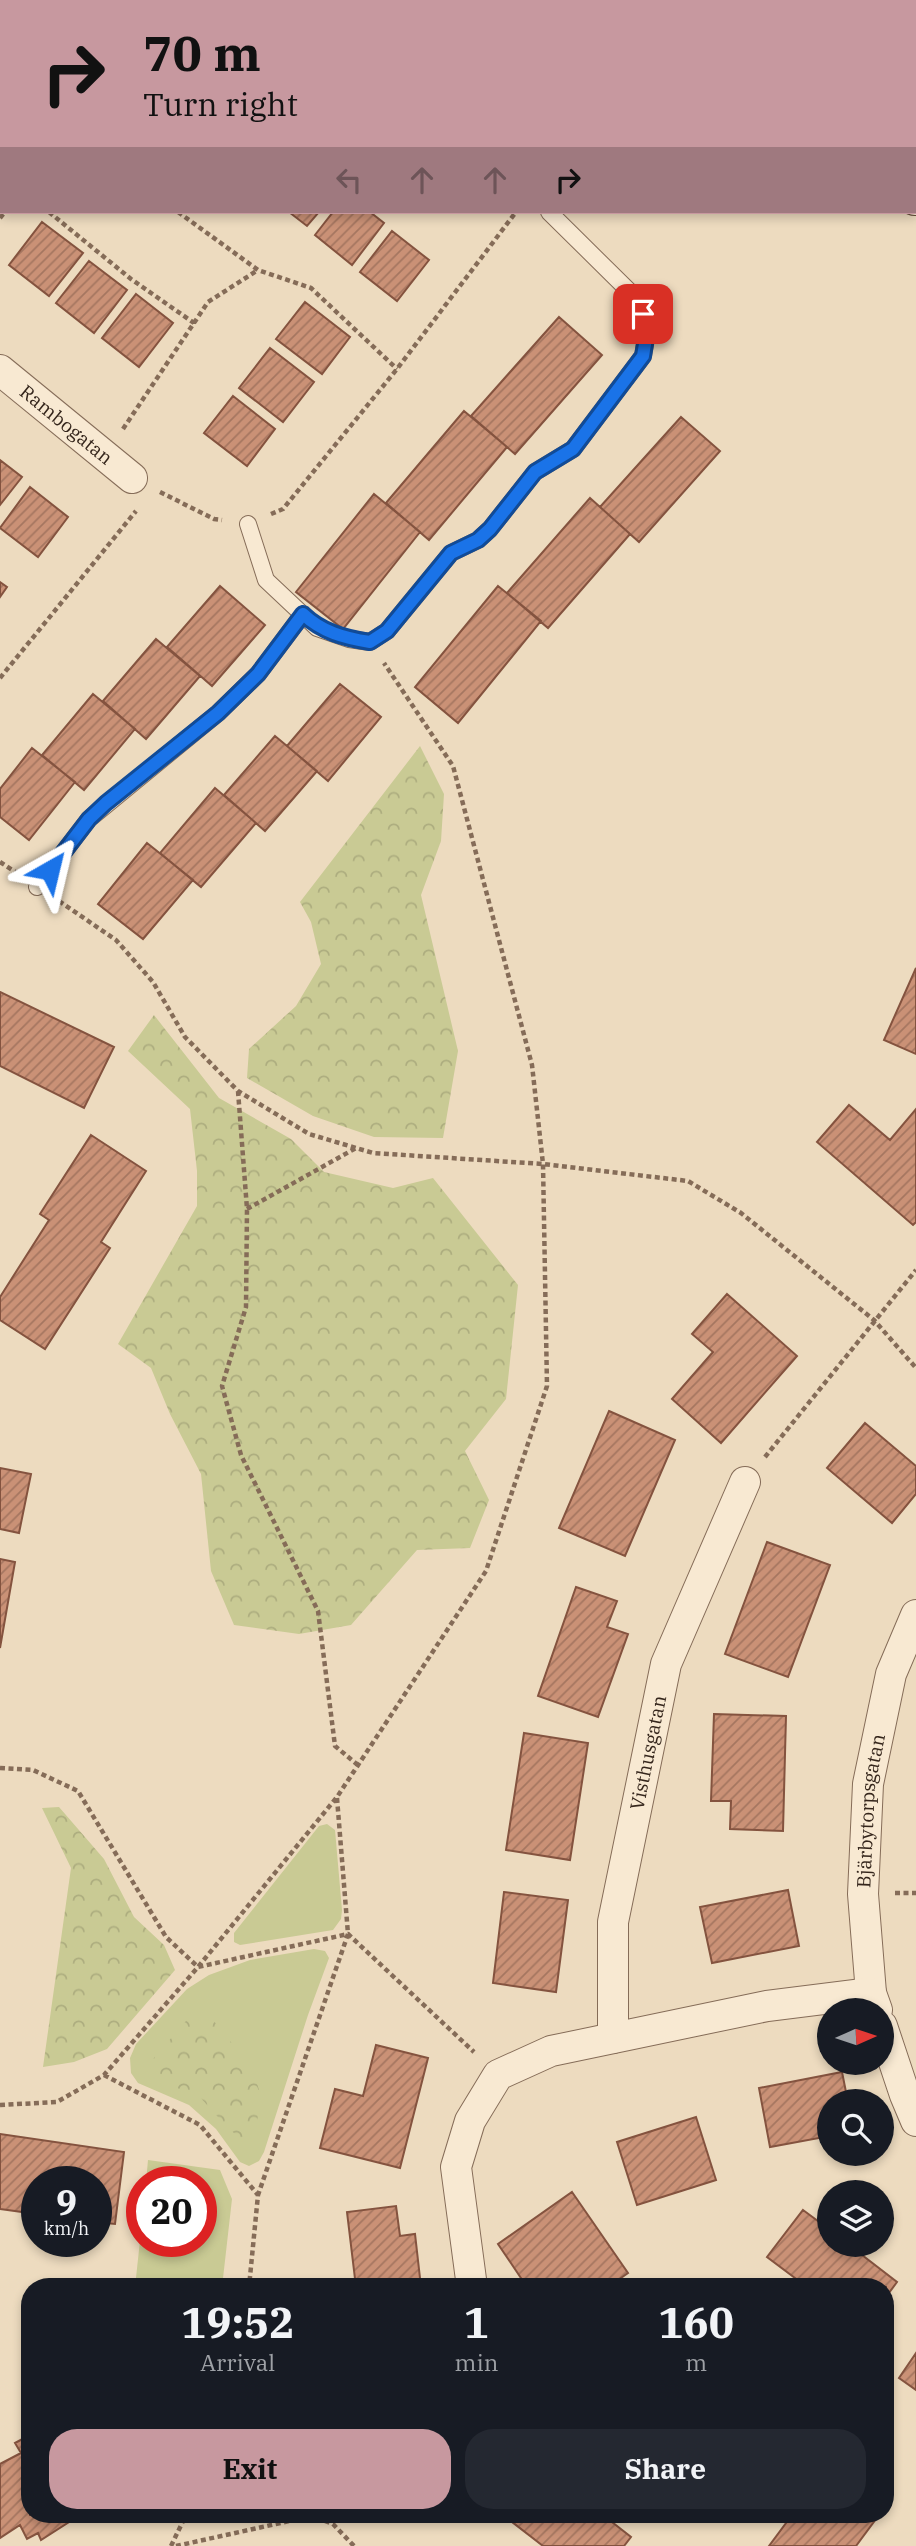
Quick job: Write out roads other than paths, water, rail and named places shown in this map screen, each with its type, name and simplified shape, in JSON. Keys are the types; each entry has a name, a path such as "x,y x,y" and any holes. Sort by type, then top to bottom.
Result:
{"street":[{"name":"Rambogatan","path":"0,370 104,455 143,483"},
{"name":"Visthusgatan","path":"613,2038 613,1922 666,1664 745,1482"},
{"name":"Bjärbytorpsgatan","path":"874,1998 863,1894 868,1784 891,1674 916,1615"},
{"path":"471,2278 456,2167 470,2121 498,2075 551,2051 766,2006 817,2004"},
{"path":"894,2062 916,2121"}],"lane":[{"path":"248,524 266,580 317,628 349,639 370,642 387,631 451,553 478,540 490,529 535,472 573,449 643,356 647,332 643,314 633,295 551,214"},
{"path":"37,887 89,819 218,713 258,674 303,614"}]}
